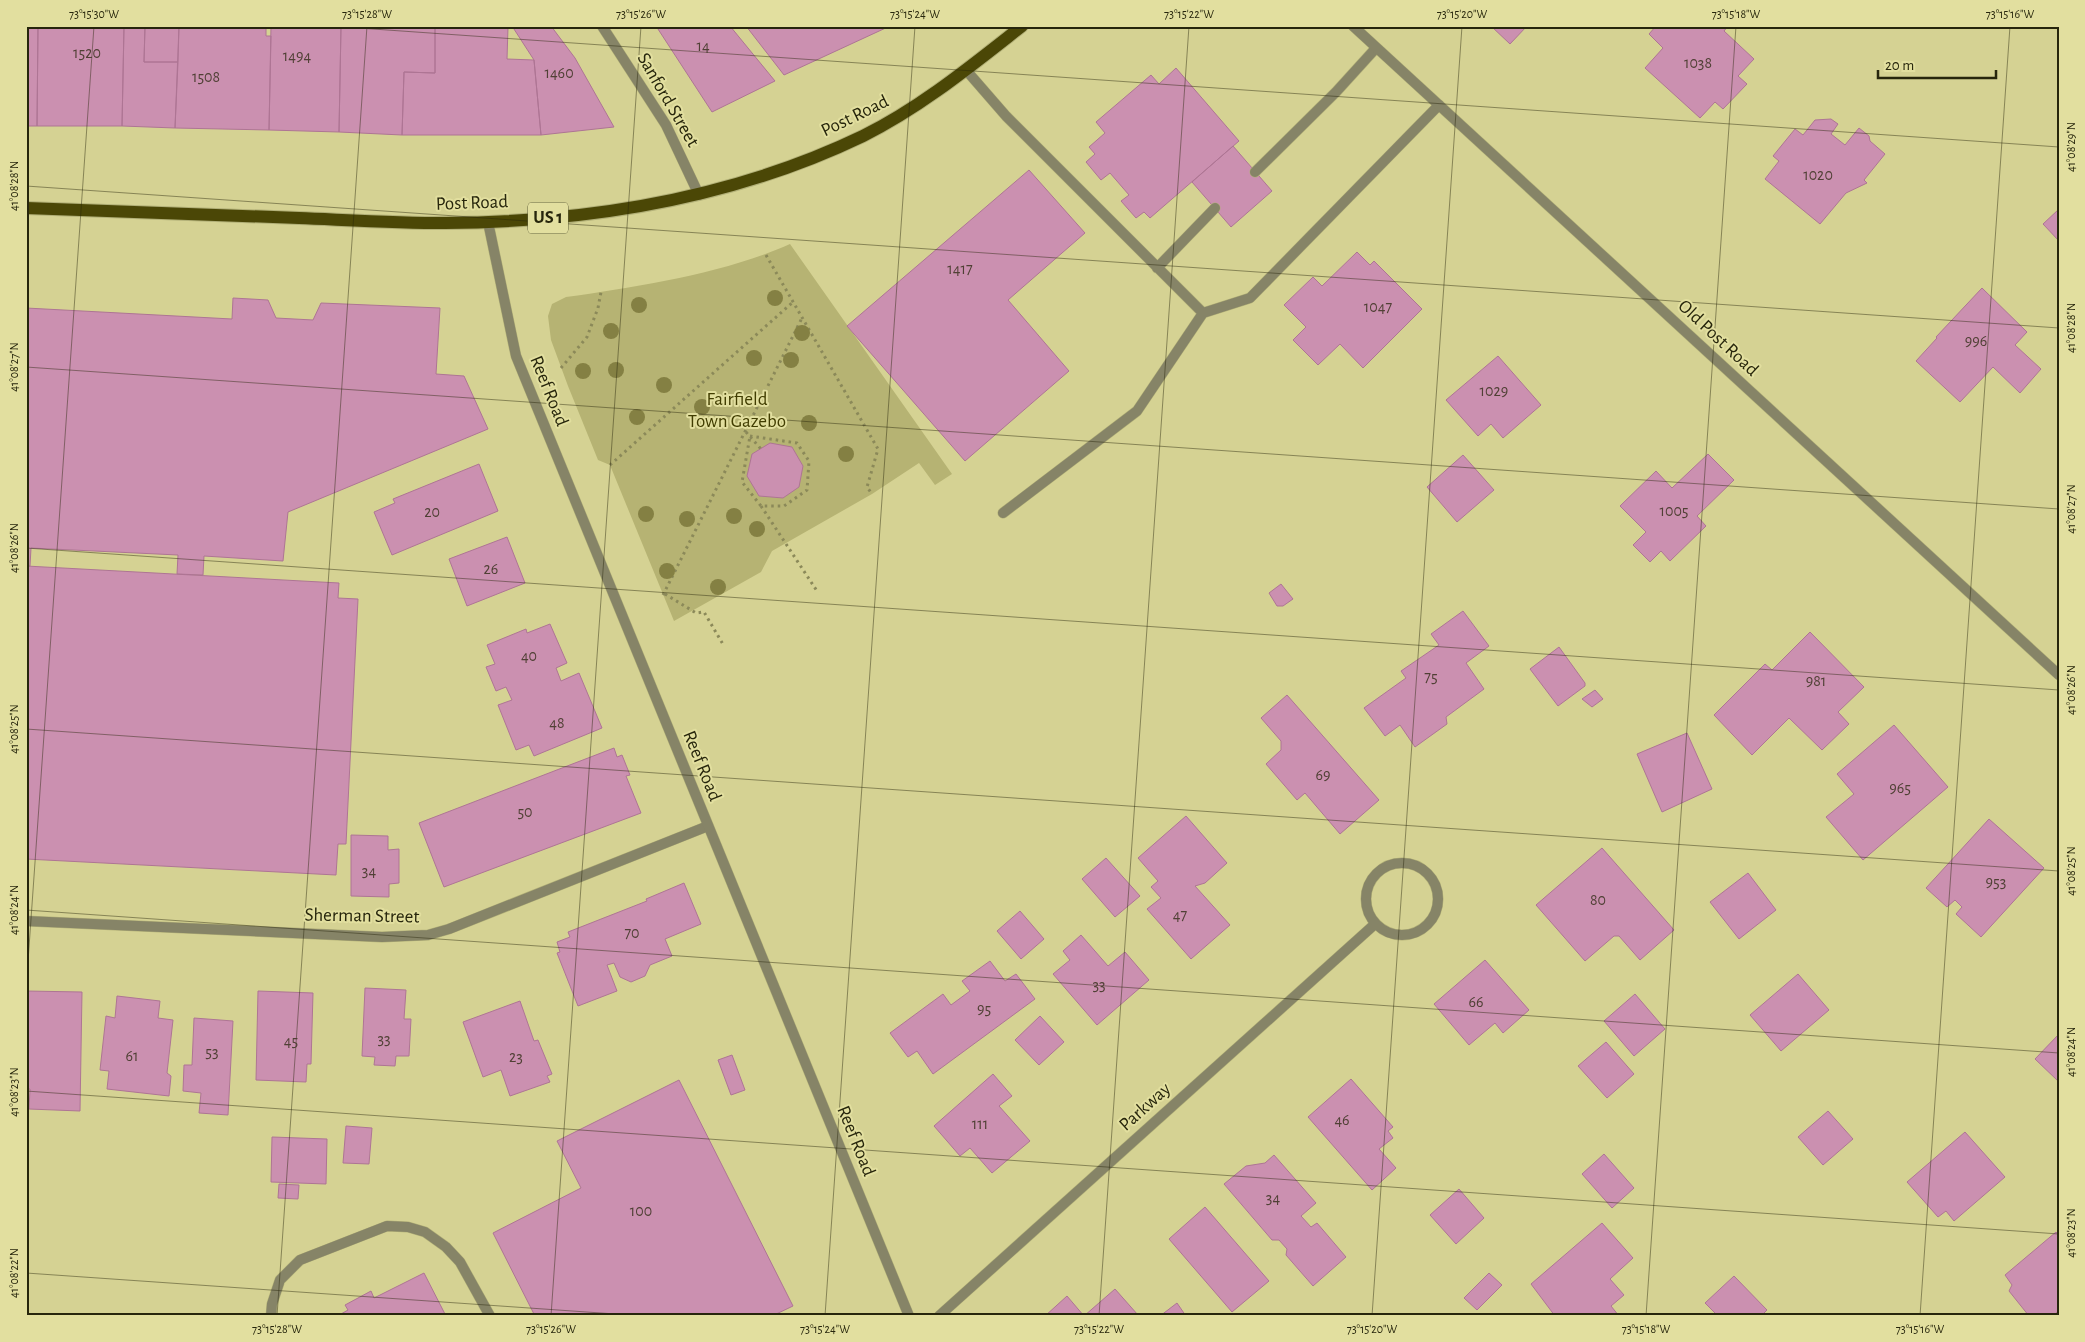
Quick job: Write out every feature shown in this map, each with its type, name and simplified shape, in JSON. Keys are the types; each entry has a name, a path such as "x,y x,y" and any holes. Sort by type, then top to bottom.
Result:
{"main road":[{"name":"Post Road","path":"26,208 445,223 548,218 644,207 739,184 799,164 862,136 939,91 1022,26"}],"street":[{"name":"Sanford Street","path":"602,26 666,125 699,195"},
{"name":"Old Post Road","path":"1353,26 2059,675"},
{"path":"1255,172 1336,92 1376,48"},
{"path":"966,70 1006,116 1203,313"},
{"path":"1003,513 1137,411 1203,313 1250,298 1439,105"},
{"path":"1157,268 1214,208"},
{"name":"Reef Road","path":"488,222 516,356 909,1316"},
{"name":"Sherman Street","path":"26,921 382,937 428,935 449,929 708,826"},
{"path":"1404,863 1415,865 1426,871 1434,881 1438,892 1438,904 1435,915 1428,925 1419,932 1395,935 1384,931 1375,924 1368,913 1366,901 1367,889 1372,878 1391,864 1404,863"},
{"name":"Parkway","path":"939,1316 1375,924"},
{"path":"271,1316 272,1304 280,1280 300,1260 387,1226 408,1227 425,1232 446,1247 460,1262 490,1316"}],"path":[{"path":"766,255 878,449 867,487 872,494"},
{"path":"561,368 587,337 598,308 601,292"},
{"path":"610,465 793,302"},
{"path":"724,646 704,612 696,613 664,594 802,318"},
{"path":"746,432 760,449"},
{"path":"750,436 798,443 809,461 807,490 784,506 762,506"},
{"path":"750,436 742,482 762,506 817,591"}],"green space":[{"name":"Fairfield Town Gazebo","path":"790,244 952,474 935,485 919,463 872,494 772,551 761,572 674,621 610,465 598,460 551,340 548,316 552,304 566,297 680,278 738,263"}],"building":[{"path":"26,26 38,26 37,126 26,126"},
{"path":"38,26 124,26 122,126 37,126"},
{"path":"124,26 145,26 144,62 178,62 175,128 122,126"},
{"path":"145,26 179,26 178,62 144,62"},
{"path":"179,26 266,26 266,36 271,36 269,130 175,128"},
{"path":"271,26 341,26 339,132 269,130"},
{"path":"341,26 435,27 435,73 404,72 402,135 339,132"},
{"path":"512,26 551,26 575,58 614,127 541,135 534,60"},
{"path":"656,26 730,26 775,81 712,112"},
{"path":"746,26 890,26 784,75"},
{"path":"1491,26 1527,26 1510,44"},
{"path":"1656,26 1678,26 1681,29 1683,26 1728,26 1724,31 1754,59 1738,76 1747,84 1723,109 1715,102 1700,118 1645,68 1663,48 1649,34"},
{"path":"435,27 508,27 507,59 534,60 541,135 402,135 404,72 435,73"},
{"path":"1176,68 1239,141 1150,218 1144,212 1136,218 1121,201 1129,195 1110,173 1101,180 1086,162 1095,154 1089,147 1105,133 1096,122 1151,75 1159,84"},
{"path":"1831,119 1838,124 1831,134 1845,145 1859,128 1885,154 1864,180 1867,183 1846,193 1820,224 1765,179 1779,161 1773,156 1795,129 1803,135 1815,120"},
{"path":"1233,146 1272,191 1231,227 1192,182"},
{"path":"1029,170 1085,233 1008,300 1069,371 965,461 847,326"},
{"path":"2059,209 2059,241 2043,224"},
{"path":"1357,252 1370,265 1374,261 1422,309 1363,368 1340,344 1318,365 1293,340 1306,327 1284,305 1313,277 1322,286"},
{"path":"1982,288 2027,332 2015,345 2041,369 2020,393 1993,367 1960,402 1916,361"},
{"path":"233,298 268,300 276,318 313,320 321,303 440,308 436,374 464,376 488,429 288,512 283,561 204,556 203,575 177,574 178,555 31,548 30,566 26,566 26,308 232,319"},
{"path":"1498,356 1541,405 1503,438 1491,424 1478,436 1446,400"},
{"path":"770,443 792,447 803,466 799,487 783,498 759,496 747,476 752,454"},
{"path":"1708,454 1734,480 1697,516 1706,526 1670,561 1661,551 1650,562 1633,545 1646,532 1620,506 1656,471 1672,488"},
{"path":"1463,455 1494,490 1457,522 1427,487"},
{"path":"479,464 498,511 392,555 374,512 395,503 393,499"},
{"path":"507,537 525,583 467,606 449,559"},
{"path":"26,566 339,583 338,598 358,599 346,844 338,844 336,875 26,859"},
{"path":"1281,584 1293,599 1283,606 1277,606 1269,593"},
{"path":"1463,611 1489,646 1466,663 1484,689 1446,717 1447,724 1415,747 1400,725 1385,736 1364,708 1406,678 1401,671 1439,645 1431,634"},
{"path":"550,624 567,663 556,668 561,681 579,673 602,728 534,756 529,745 516,750 498,705 512,700 506,687 496,691 486,667 495,664 487,645 526,629 527,633"},
{"path":"1810,632 1864,687 1838,712 1849,724 1822,750 1789,718 1752,755 1714,715 1765,664 1772,670"},
{"path":"1559,647 1585,683 1585,686 1558,706 1530,669"},
{"path":"1595,690 1603,699 1592,707 1582,699"},
{"path":"1287,695 1379,800 1340,834 1305,793 1297,800 1266,764 1281,750 1281,741 1261,718"},
{"path":"1894,725 1948,787 1863,860 1826,817 1854,794 1837,774"},
{"path":"1687,733 1712,789 1662,812 1637,754"},
{"path":"614,748 617,757 622,755 630,775 626,776 641,813 444,887 419,823"},
{"path":"1186,816 1227,863 1205,883 1195,886 1230,925 1191,959 1147,909 1161,898 1151,887 1158,881 1138,858"},
{"path":"1989,819 2044,868 1981,937 1956,914 1962,907 1955,900 1947,907 1926,888"},
{"path":"351,835 388,836 388,850 399,849 399,883 389,884 389,897 351,896"},
{"path":"1602,848 1674,930 1640,960 1619,936 1614,936 1585,961 1536,905"},
{"path":"1106,858 1140,896 1115,917 1082,879"},
{"path":"1748,873 1776,910 1739,939 1710,902"},
{"path":"684,883 701,924 665,939 672,956 650,965 645,976 631,982 620,977 614,963 607,965 617,991 578,1006 557,953 560,952 557,942 570,937 568,932 647,901 646,899"},
{"path":"1020,911 1044,939 1021,959 997,931"},
{"path":"1081,935 1108,966 1125,952 1149,980 1097,1025 1053,974 1070,960 1063,951"},
{"path":"1485,960 1529,1010 1503,1033 1495,1023 1469,1045 1434,1004"},
{"path":"990,961 1005,981 1016,974 1035,999 933,1074 917,1051 908,1057 890,1033 943,994 951,1005 970,991 962,981"},
{"path":"1798,974 1829,1010 1781,1051 1750,1015"},
{"path":"365,988 406,990 404,1019 411,1019 409,1056 396,1056 395,1066 374,1065 375,1057 362,1056"},
{"path":"26,991 82,992 80,1111 29,1109 30,1089 26,1089"},
{"path":"258,991 313,993 311,1064 307,1064 306,1082 256,1080"},
{"path":"1635,994 1665,1029 1634,1056 1604,1021"},
{"path":"117,996 160,1001 158,1018 173,1020 167,1073 171,1076 169,1096 107,1089 109,1071 100,1070 106,1016 115,1018"},
{"path":"520,1001 534,1041 538,1040 552,1074 547,1076 550,1082 510,1096 501,1070 483,1077 463,1022"},
{"path":"1040,1016 1064,1042 1039,1065 1015,1040"},
{"path":"194,1018 233,1021 228,1115 199,1113 201,1093 183,1091 184,1065 192,1065"},
{"path":"2059,1034 2059,1082 2035,1059"},
{"path":"1606,1042 1634,1074 1607,1098 1578,1066"},
{"path":"732,1055 745,1090 731,1095 718,1060"},
{"path":"993,1074 1012,1096 999,1106 1030,1141 992,1173 970,1148 960,1156 934,1126"},
{"path":"1351,1079 1393,1127 1388,1131 1393,1138 1379,1149 1396,1168 1372,1190 1308,1117"},
{"path":"679,1080 793,1306 772,1316 535,1316 493,1233 581,1188 557,1141"},
{"path":"1828,1111 1853,1139 1823,1165 1798,1137"},
{"path":"346,1126 372,1128 369,1164 343,1163"},
{"path":"1965,1132 2005,1177 1954,1221 1946,1211 1938,1217 1907,1182"},
{"path":"272,1137 327,1139 326,1184 271,1182"},
{"path":"1604,1154 1634,1188 1612,1208 1582,1174"},
{"path":"1274,1155 1316,1203 1301,1216 1311,1227 1317,1223 1346,1257 1313,1286 1286,1255 1287,1249 1279,1240 1272,1240 1224,1184 1246,1166 1265,1163"},
{"path":"279,1184 299,1185 298,1199 278,1198"},
{"path":"1459,1189 1484,1218 1456,1244 1430,1215"},
{"path":"1205,1207 1269,1281 1232,1312 1169,1239"},
{"path":"1602,1223 1633,1258 1610,1279 1624,1295 1611,1306 1619,1316 1555,1316 1531,1284"},
{"path":"2056,1232 2059,1235 2059,1310 2053,1316 2029,1316 2009,1291 2012,1285 2005,1275"},
{"path":"424,1273 446,1316 342,1316 341,1314 348,1310 345,1305 371,1291 374,1298"},
{"path":"1489,1273 1502,1285 1477,1310 1464,1298"},
{"path":"1734,1276 1767,1310 1761,1316 1718,1316 1705,1303"},
{"path":"1115,1289 1138,1315 1136,1316 1084,1316"},
{"path":"1067,1296 1084,1316 1045,1316"},
{"path":"1177,1303 1186,1316 1160,1316"}]}
